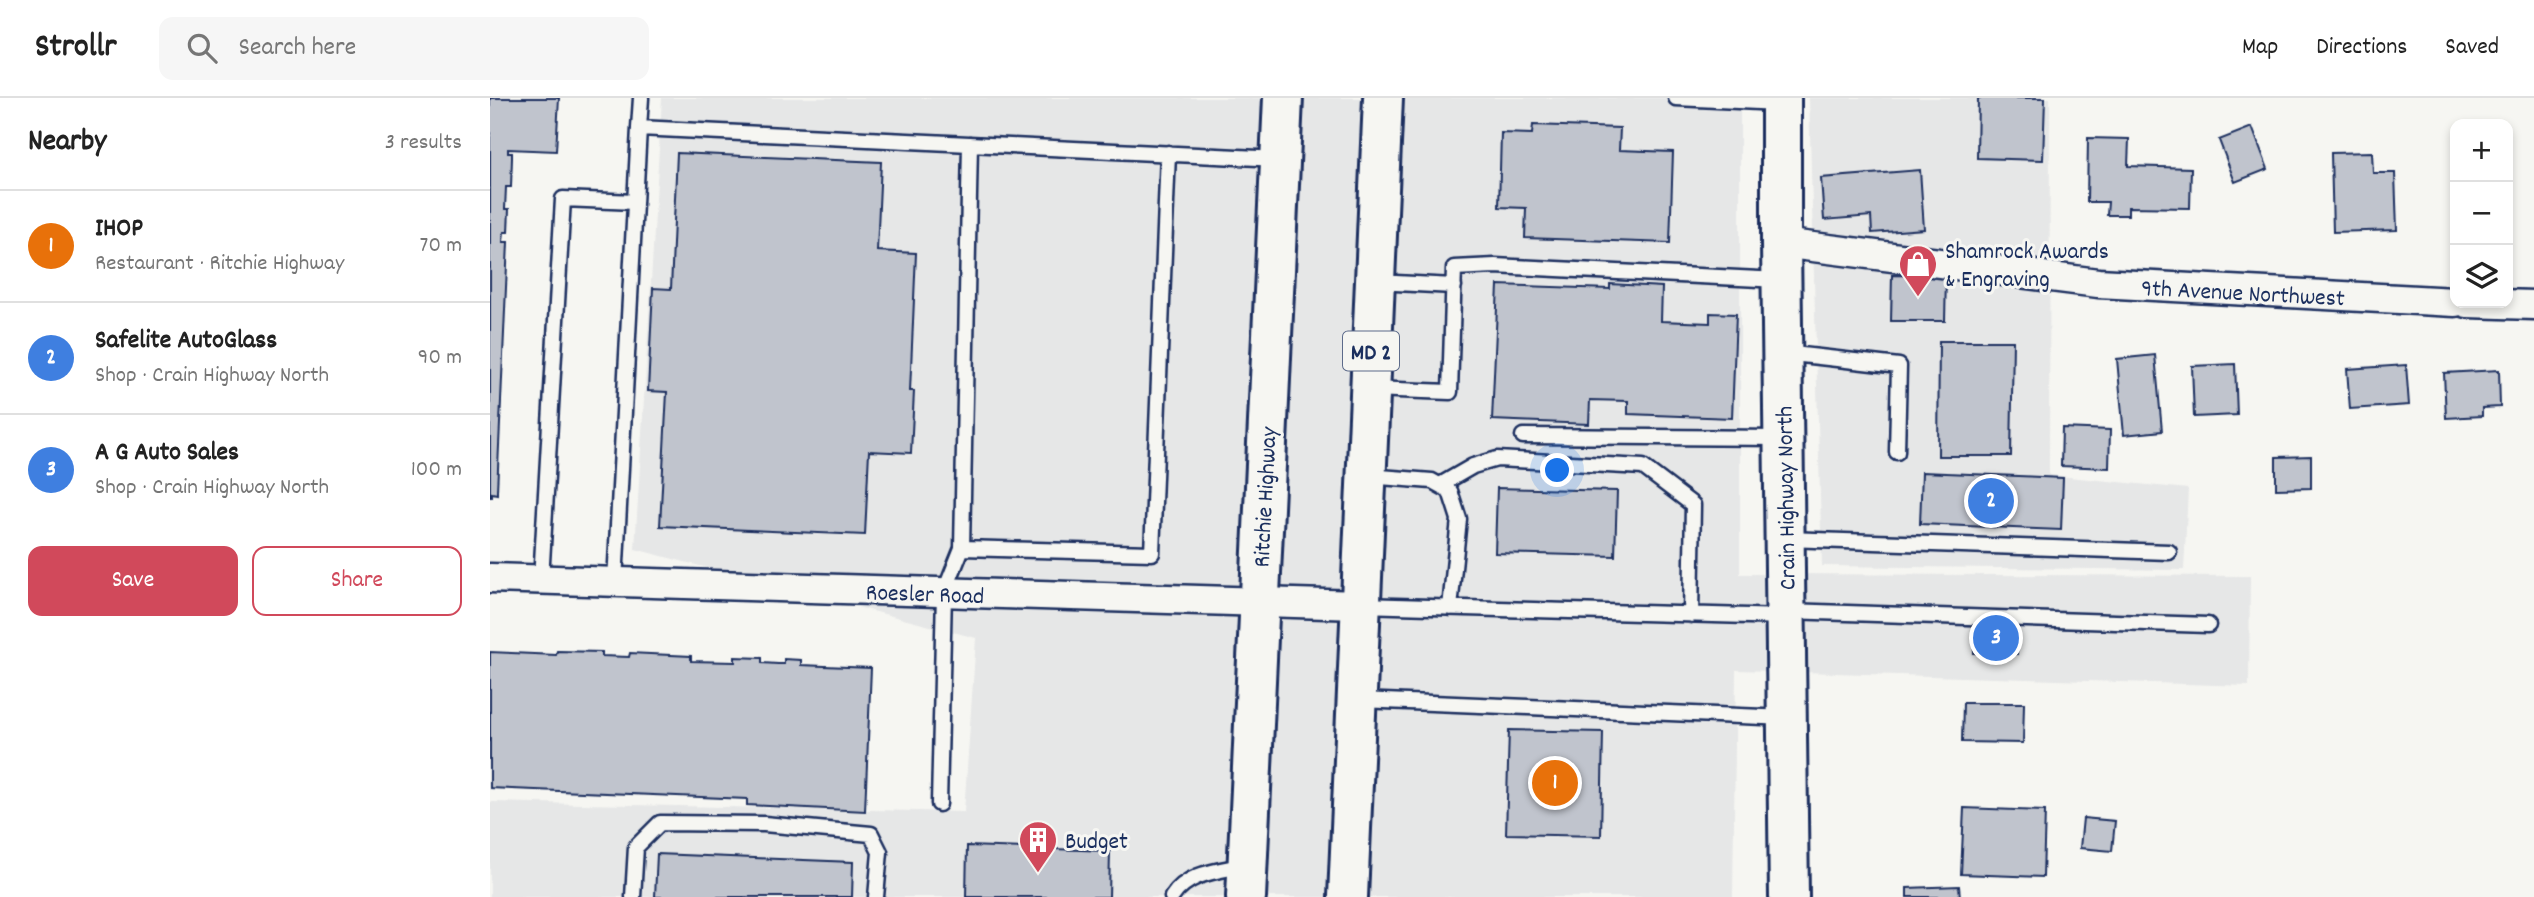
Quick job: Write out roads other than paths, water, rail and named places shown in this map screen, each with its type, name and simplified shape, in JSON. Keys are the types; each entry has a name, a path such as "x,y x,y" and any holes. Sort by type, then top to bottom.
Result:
{"main road":[{"name":"Ritchie Highway","path":"1247,881 1283,98"},
{"name":"MD 2","path":"1348,897 1383,98"},
{"name":"Crain Highway North","path":"1781,100 1789,897"}],"street":[{"name":"9th Avenue Northwest","path":"1781,261 2342,298 2450,302"},
{"path":"2513,304 2534,305"},
{"name":"Roesler Road","path":"490,578 1359,604"}],"lane":[{"path":"615,582 641,98"},
{"path":"1676,98 1781,100"},
{"path":"639,128 1280,159"},
{"path":"939,804 944,593 962,548 970,144"},
{"path":"962,548 1152,553 1168,153"},
{"path":"541,580 564,199 635,202"},
{"path":"1369,389 1450,392 1454,268 1781,261"},
{"path":"1374,282 1454,286"},
{"path":"1783,353 1899,366 1897,452"},
{"path":"1523,436 1784,438"},
{"path":"1440,485 1473,466 1497,459 1643,467 1693,505 1691,615"},
{"path":"1365,476 1432,481 1450,491 1460,519 1450,608"},
{"path":"1785,539 2169,552"},
{"path":"1359,604 1691,615 1786,614 2208,625"},
{"path":"1356,700 1788,718"},
{"path":"632,897 636,847 660,823 764,824 871,834 880,852 876,897"},
{"path":"1172,897 1178,887 1193,877 1247,881"}],"place":[{"name":"Shamrock Awards & Engraving","path":"1918,298"},
{"name":"Safelite AutoGlass","path":"1991,501"},
{"name":"A G Auto Sales","path":"1996,638"},
{"name":"IHOP","path":"1555,783"},
{"name":"Budget","path":"1038,874"}]}
